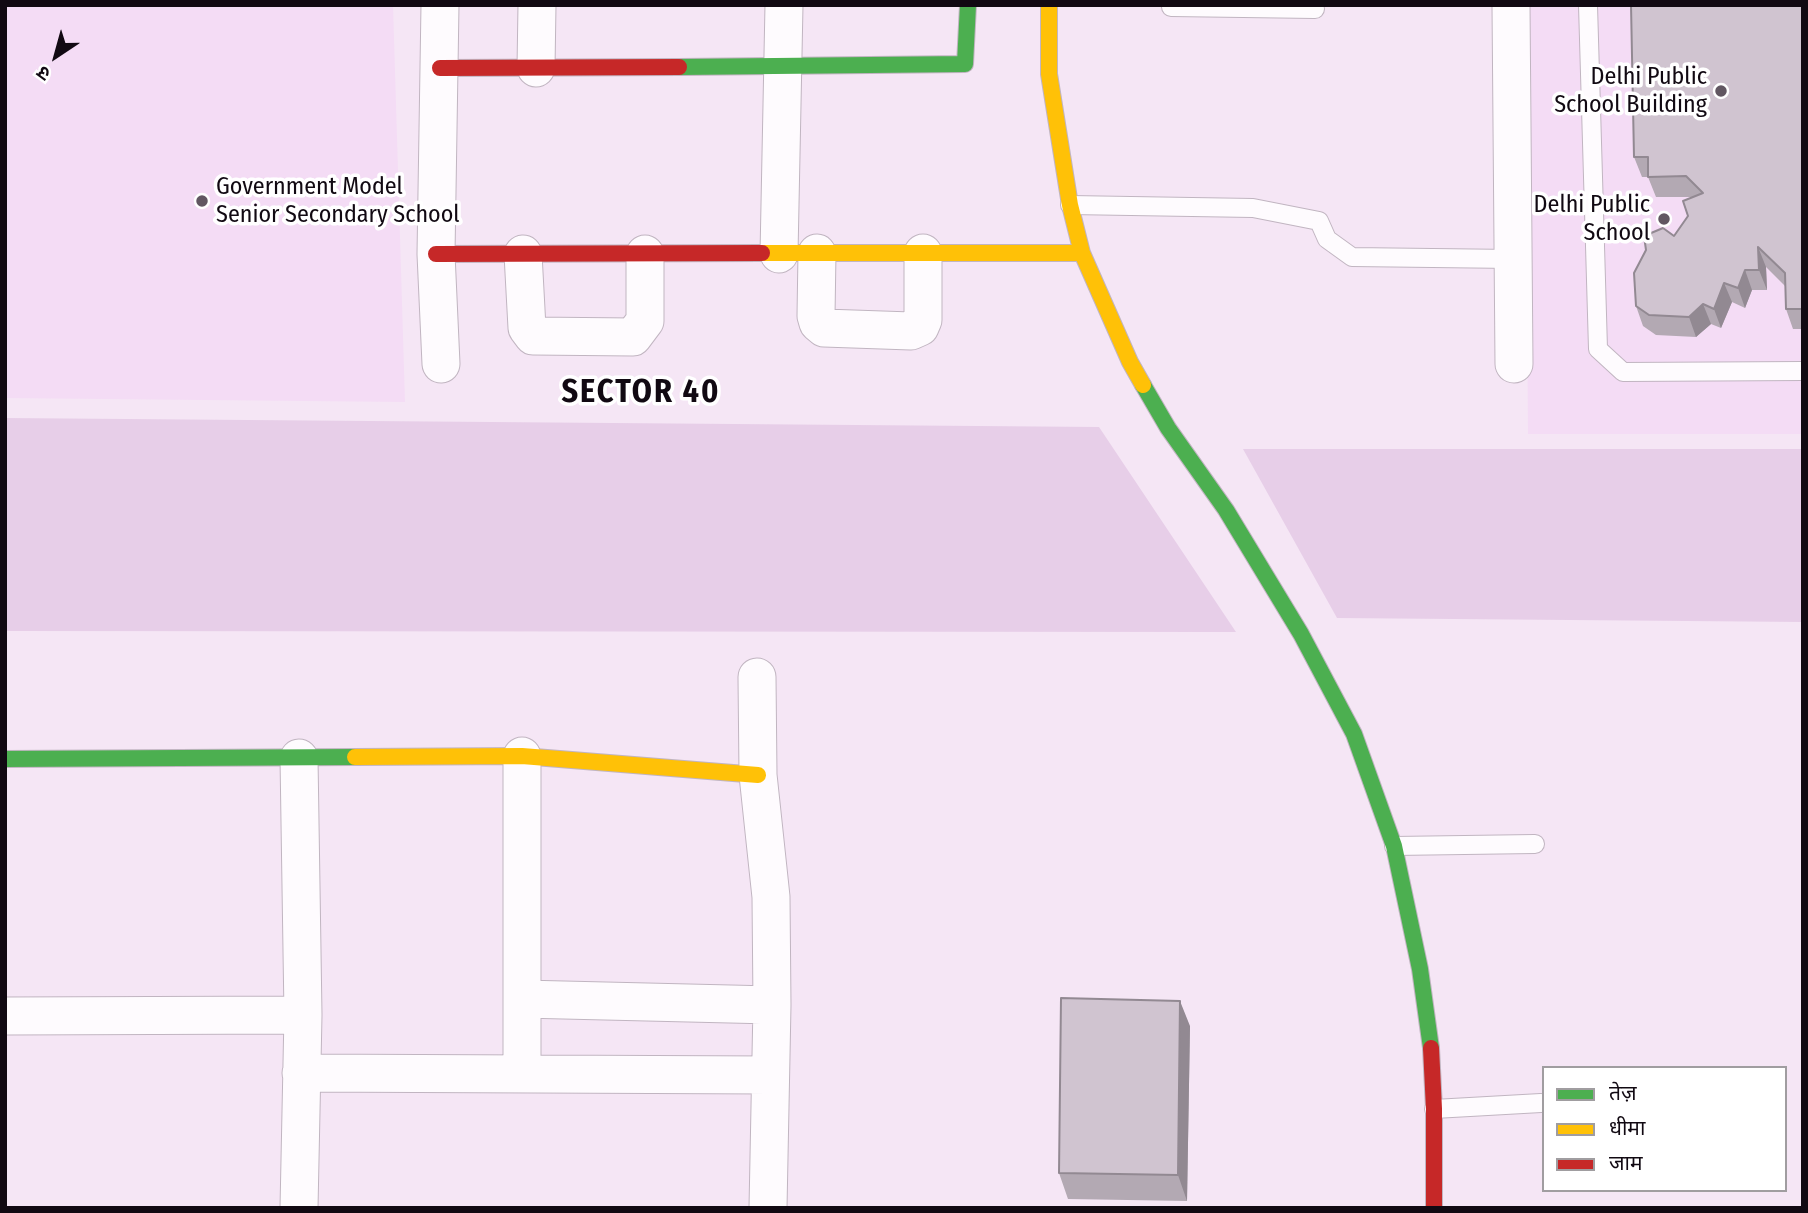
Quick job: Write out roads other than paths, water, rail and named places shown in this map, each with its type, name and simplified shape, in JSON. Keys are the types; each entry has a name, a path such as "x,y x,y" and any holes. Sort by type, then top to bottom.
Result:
{"street":[{"path":"440,5 436,254 441,364"},
{"path":"536,68 537,5"},
{"path":"779,254 784,5"},
{"path":"440,68 965,64 968,5"},
{"path":"1049,5 1049,74 1070,205 1082,253 1130,362 1168,428 1233,521 1300,634 1354,734 1394,846 1422,982 1431,1045 1434,1208"},
{"path":"1511,5 1514,364"},
{"path":"817,253 816,316 818,323 824,328 911,331 920,327 923,320 923,253"},
{"path":"436,254 1082,253"},
{"path":"523,254 527,328 533,335 633,337 645,321 645,254"},
{"path":"757,677 758,775 771,897 768,1208"},
{"path":"5,760 522,757 758,775"},
{"path":"522,757 522,1074"},
{"path":"299,758 303,1015 299,1208"},
{"path":"522,999 772,1005"},
{"path":"5,1016 303,1015"},
{"path":"301,1073 770,1075"}],"lane":[{"path":"1588,5 1598,349 1623,372 1803,371"},
{"path":"1171,7 1315,9"},
{"path":"1070,205 1253,208 1319,221 1327,239 1352,257 1513,259"},
{"path":"1394,846 1535,844"},
{"path":"1434,1109 1541,1103"}],"place":[{"name":"Delhi Public School Building","path":"1721,91"},
{"name":"Government Model Senior Secondary School","path":"202,201"},
{"name":"Delhi Public School","path":"1664,219"}],"district":[{"name":"SECTOR 40","path":"641,393"}]}
